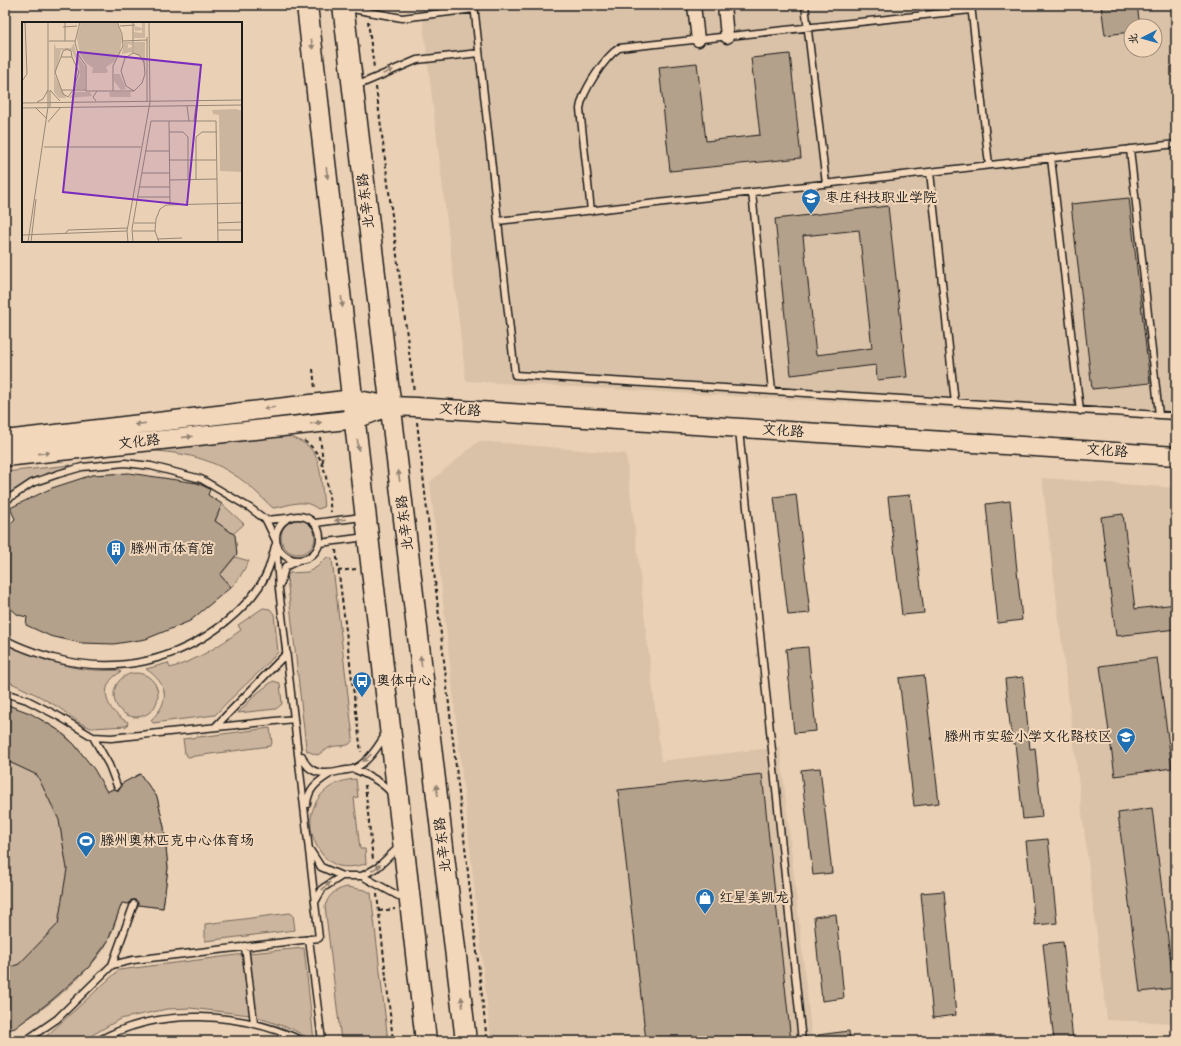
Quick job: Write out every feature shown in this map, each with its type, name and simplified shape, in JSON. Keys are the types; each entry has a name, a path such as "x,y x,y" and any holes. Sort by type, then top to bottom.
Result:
{"main road":[{"path":"307,5 356,418 368,537 426,1041"},
{"name":"北辛东路","path":"343,6 466,1041"}],"street":[{"path":"694,5 698,40"},
{"path":"724,5 727,37"},
{"name":"文化路","path":"5,440 353,399 391,406 416,408 1176,456"},
{"name":"文化路","path":"5,457 356,418 391,406"}],"lane":[{"path":"805,5 826,184"},
{"path":"343,6 402,18 474,7 515,375 1176,416"},
{"path":"591,211 580,108 581,98 612,53 619,48 808,28 971,8 989,165"},
{"path":"353,87 417,60 479,53"},
{"path":"498,221 1176,144"},
{"path":"1130,149 1159,415"},
{"path":"1051,158 1080,411"},
{"path":"930,172 955,403"},
{"path":"752,192 772,392"},
{"path":"739,428 802,1041"},
{"path":"5,501 32,483 82,467 124,463 151,466 205,481 250,508 266,520 280,551 285,556 299,560"},
{"path":"266,520 302,515 315,523 319,529 320,543 312,555 285,567 279,589"},
{"path":"315,523 366,517"},
{"path":"112,965 133,960 319,938 298,742 279,589 276,541 277,530 287,518"},
{"path":"320,543 368,537"},
{"path":"5,639 36,653 72,663 100,666 127,665 154,659 186,648 218,628 245,604 258,589 269,569 276,541"},
{"path":"216,726 287,654"},
{"path":"5,693 27,700 93,737 110,738 294,719"},
{"path":"306,817 309,792 318,782 330,774 354,769 376,750 390,727"},
{"path":"93,737 109,765 118,786"},
{"path":"298,742 306,765 316,771 330,774"},
{"path":"354,769 363,772 389,790 398,804"},
{"path":"362,876 378,867 396,851 403,840"},
{"path":"309,849 321,867 342,876 362,876 410,902"},
{"path":"315,902 323,888 342,876"},
{"path":"25,1041 57,1019 112,965 134,904"},
{"path":"309,939 322,1041"},
{"path":"245,946 254,1023"},
{"path":"98,1041 111,1034 142,1022 173,1018 203,1018 254,1023 303,1041"}],"path":[{"path":"367,11 416,408 431,561 487,1041"}],"shaded area":[{"name":"枣庄科技职业学院","path":"421,5 1176,5 1176,421 466,381"},
{"path":"271,433 288,436 301,441 310,448 316,456 321,478 324,507 318,509 312,505 296,503 273,508 254,490 222,467 185,455 160,451 134,450"},
{"path":"479,441 626,454 661,761 780,747 812,1041 491,1041 430,482"},
{"path":"71,465 40,478 5,498 5,472"},
{"name":"滕州市实验小学文化路校区","path":"1042,478 1176,488 1176,1023 1107,1020"},
{"path":"222,504 244,524 233,534 215,521"},
{"path":"301,520 310,525 314,530 314,544 310,549 305,553 295,554 291,553 282,544 281,534 282,530 291,521"},
{"path":"235,557 249,561 238,580 231,587 220,575"},
{"path":"327,557 332,559 353,738 348,745 334,746 317,755 307,751 306,747 287,578 289,573 308,572 317,567"},
{"path":"263,608 270,609 274,614 278,652 271,660 215,715 153,723 151,720 162,706 164,693 163,687 159,681 146,669 168,663 170,668 198,657 241,630 238,625"},
{"path":"5,646 18,648 71,667 94,670 119,670 121,672 113,677 108,684 106,691 107,698 114,712 120,718 128,722 127,726 91,728 80,723 58,707 37,695 5,680"},
{"path":"136,673 148,677 154,683 158,695 154,707 148,713 136,717 124,713 118,707 114,695 118,683 124,677"},
{"path":"273,681 280,683 282,704 276,709 238,713 256,694"},
{"name":"滕州奥林匹克中心体育场","path":"5,704 42,720 67,737 83,755 107,792 140,774 157,797 164,827 168,868 163,908 122,903 108,941 90,965 77,979 47,1005 32,1016 5,1031"},
{"path":"270,728 272,743 270,746 188,757 185,754 183,739"},
{"path":"356,779 358,797 354,798 360,849 365,849 366,864 342,867 332,863 322,854 311,829 311,816 321,795 330,787 342,781"},
{"path":"347,887 365,890 371,893 388,1041 341,1041 325,906 328,898 333,893"},
{"path":"290,913 293,915 295,930 205,941 205,924"},
{"path":"304,948 314,1041 292,1029 256,1017 249,953"},
{"path":"245,954 250,1015 190,1008 167,1009 120,1019 82,1041 41,1041 119,970"}],"building":[{"path":"1101,5 1137,5 1139,18 1123,18 1123,33 1105,35"},
{"path":"790,54 801,158 670,171 659,67 697,63 706,141 760,135 751,58"},
{"path":"1129,198 1150,383 1092,389 1071,204"},
{"path":"888,206 907,377 877,380 876,365 791,375 775,219","holes":["859,230 872,348 816,355 803,236"]},
{"name":"滕州市体育馆","path":"129,473 197,483 210,489 208,495 222,504 215,521 235,535 237,554 220,575 231,587 190,621 146,639 114,644 81,643 50,636 26,625 27,617 18,615 5,603 5,529 15,519 10,508 52,488 92,475"},
{"path":"796,494 810,613 788,615 774,497"},
{"path":"910,495 924,613 902,615 888,497"},
{"path":"1010,501 1022,620 998,623 986,504"},
{"path":"1123,514 1135,609 1176,604 1176,629 1116,636 1101,517"},
{"path":"808,647 816,731 794,733 786,649"},
{"path":"1157,658 1172,768 1115,776 1100,666"},
{"path":"924,675 939,803 914,806 899,678"},
{"path":"1023,677 1030,749 1035,748 1042,817 1023,819 1015,743 1012,743 1005,679"},
{"name":"滕州奥林匹克中心体育场","path":"5,704 30,713 58,730 74,744 94,769 107,792 113,789 119,790 121,784 140,774 157,797 164,827 168,868 163,908 138,905 135,900 131,900 129,904 122,903 108,941 89,967 52,1000 15,1028 5,1031 5,969 19,964 58,924 67,869 59,820 37,775 5,760"},
{"path":"820,768 832,873 813,875 801,770"},
{"name":"红星美凯龙","path":"762,774 791,1041 646,1041 618,790"},
{"path":"1152,808 1174,988 1140,992 1118,813"},
{"path":"1048,839 1057,923 1035,925 1026,841"},
{"path":"944,891 956,1015 933,1018 921,893"},
{"path":"836,914 844,998 822,1001 814,917"},
{"path":"1063,942 1073,1041 1054,1041 1043,944"},
{"path":"849,1031 850,1041 818,1041 818,1035"}],"place":[{"name":"枣庄科技职业学院","path":"811,215"},
{"name":"滕州市体育馆","path":"116,566"},
{"name":"奥体中心","path":"362,698"},
{"name":"滕州市实验小学文化路校区","path":"1126,754"},
{"name":"滕州奥林匹克中心体育场","path":"86,858"},
{"name":"红星美凯龙","path":"705,915"}]}
